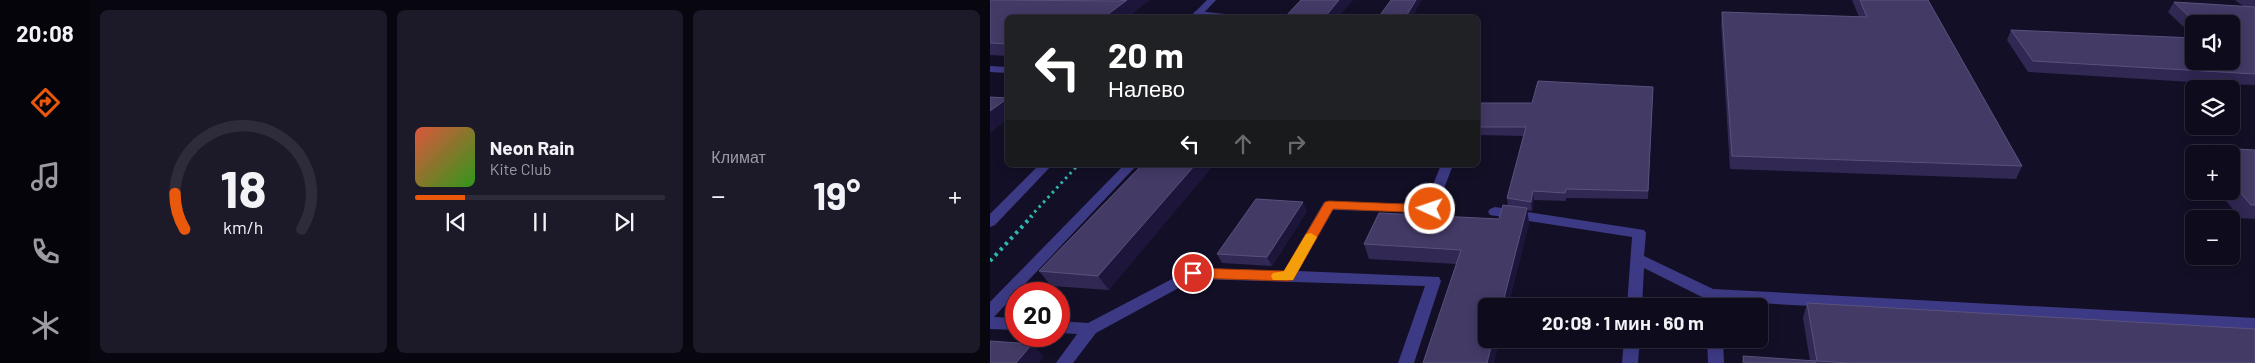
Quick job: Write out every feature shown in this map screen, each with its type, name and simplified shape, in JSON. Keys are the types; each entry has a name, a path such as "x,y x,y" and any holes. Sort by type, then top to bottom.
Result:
{"street":[{"path":"1196,15 1212,0"},
{"path":"990,69 1005,70"},
{"path":"990,222 1044,167"},
{"path":"990,312 1129,167"},
{"path":"1288,276 1329,205 1430,209 1446,167"},
{"path":"1495,212 1639,233 1635,298"},
{"path":"1638,259 1707,298"},
{"path":"1064,363 1090,329 1193,273 1434,281 1406,363"},
{"path":"1768,303 2255,324"},
{"path":"990,323 1005,324"},
{"path":"1070,328 1090,329"},
{"path":"1630,363 1631,348"},
{"path":"1715,348 1716,363"}],"path":[{"path":"990,261 1076,167"}],"building":[{"path":"990,0 1127,0 1107,15 1005,15 1005,44 990,43"},
{"path":"1301,0 1339,0 1326,15 1287,15"},
{"path":"1391,0 1416,0 1407,15 1380,15"},
{"path":"1860,0 1928,0 2022,166 1732,156 1722,12 1867,17"},
{"path":"2174,2 2255,7 2255,74 2187,70 2240,70 2240,15 2188,15"},
{"path":"2011,30 2185,38 2185,70 2033,61"},
{"path":"1538,81 1653,87 1648,191 1566,189 1565,193 1533,191 1531,202 1507,198 1526,127 1480,127 1480,103 1532,103"},
{"path":"990,97 1005,98 1005,100 990,111"},
{"path":"2240,149 2255,150 2255,205 2251,205 2240,192"},
{"path":"1140,167 1193,167 1098,276 1039,271"},
{"path":"1256,199 1303,202 1267,257 1217,254"},
{"path":"1503,205 1527,208 1504,298 1478,298 1478,348 1491,348 1487,363 1423,363 1461,250 1364,244 1379,213 1499,219"},
{"path":"1807,303 2255,329 2255,363 1849,363 1817,361"},
{"path":"990,341 1005,342 1005,347 1029,347 1016,363 990,363"},
{"path":"1743,356 1816,361 1816,363 1744,363"}],"slow traffic":[{"path":"1277,276 1288,276 1311,237"}],"route":[{"path":"1193,273 1288,276 1329,205 1430,209"}]}
